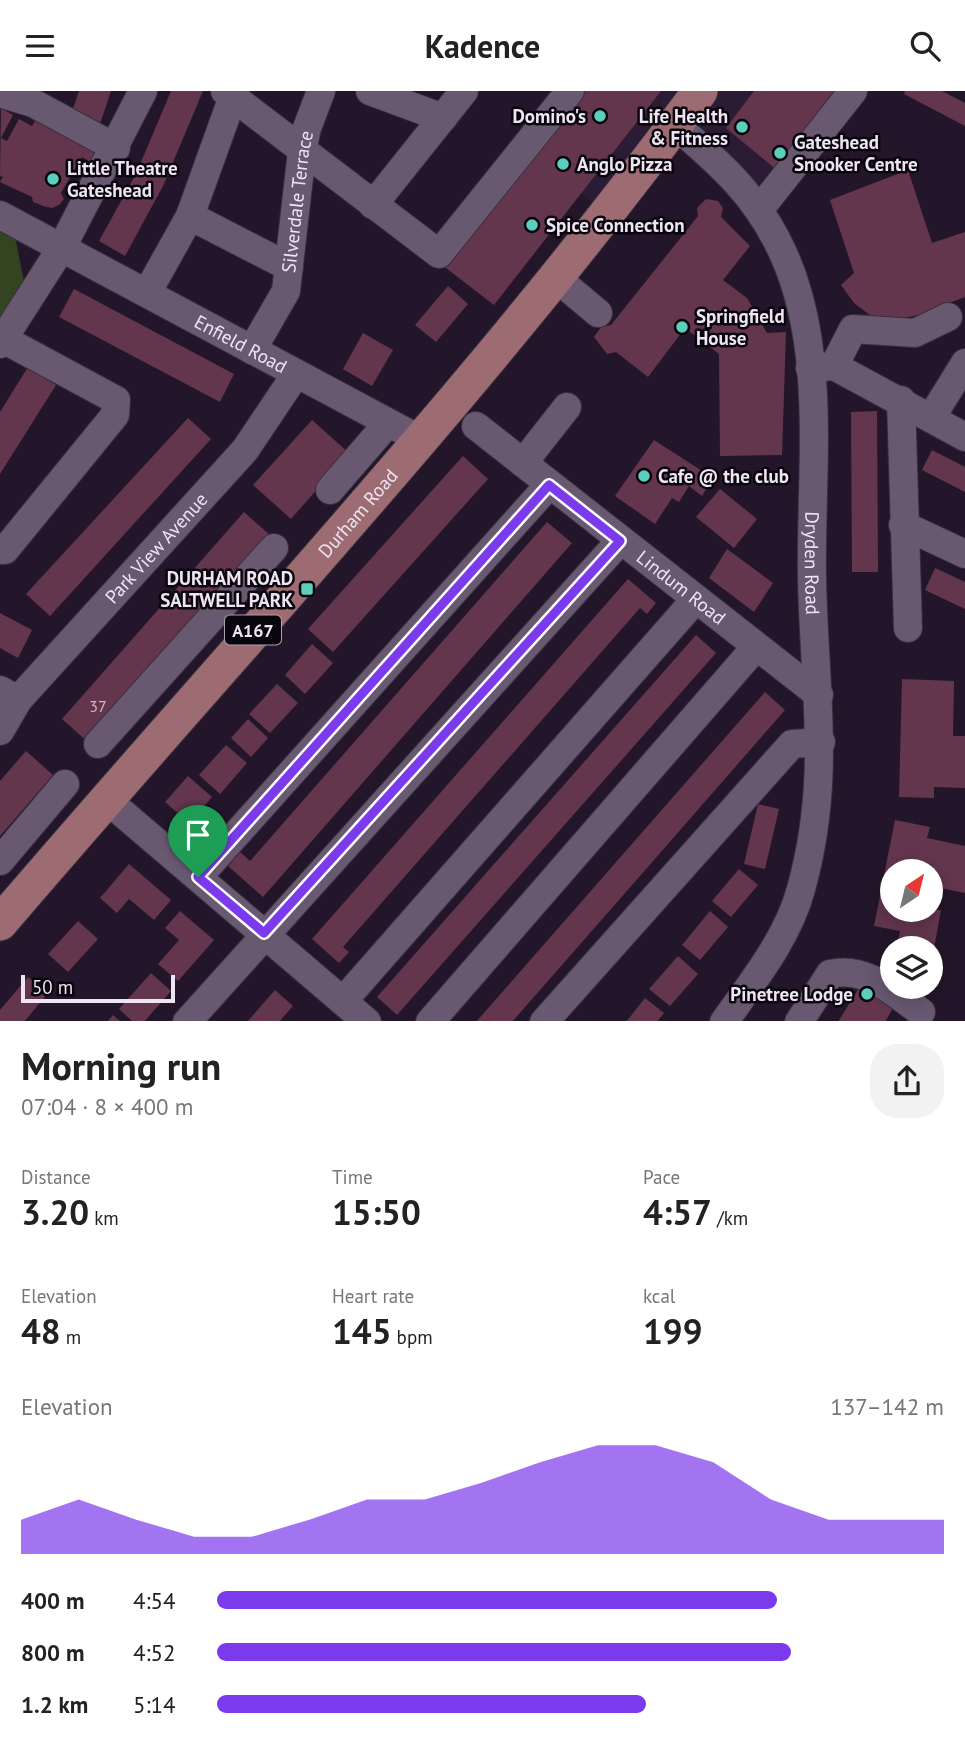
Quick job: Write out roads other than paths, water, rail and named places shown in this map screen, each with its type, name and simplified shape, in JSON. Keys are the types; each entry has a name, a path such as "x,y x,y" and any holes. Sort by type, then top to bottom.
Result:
{"main road":[{"name":"Durham Road","path":"0,923 421,440 555,277 700,91"}],"street":[{"path":"0,550 5,550 115,415 116,400 2,342 62,247 116,148 143,91"},
{"name":"Silverdale Terrace","path":"252,350 286,291 302,151 307,128 321,91"},
{"path":"370,91 443,118"},
{"path":"373,205 464,91"},
{"path":"147,293 190,216 231,93 302,151 439,254 570,91"},
{"path":"759,209 853,91"},
{"path":"0,93 35,97 116,148"},
{"name":"Dryden Road","path":"675,125 746,190 759,209 783,253 822,367 815,441 812,576 821,742 816,829 800,893 770,956 724,1021"},
{"name":"Enfield Road","path":"0,215 421,440"},
{"path":"190,216 289,267"},
{"path":"555,277 598,313"},
{"path":"948,317 915,333 853,329 822,367 901,400 965,437"},
{"path":"931,418 965,363"},
{"name":"Park View Avenue","path":"0,731 9,695 245,450 296,374"},
{"path":"901,400 908,628"},
{"path":"523,463 566,407"},
{"path":"330,490 388,423"},
{"name":"Lindum Road","path":"477,426 755,648 819,695"},
{"path":"198,877 549,485"},
{"path":"903,525 965,554"},
{"path":"187,1021 620,541"},
{"path":"99,744 274,548"},
{"path":"343,1001 695,600"},
{"path":"430,1021 755,648"},
{"path":"544,1021 792,744 821,742"},
{"path":"0,861 65,783"},
{"path":"106,799 367,1021"},
{"path":"799,1021 830,974 845,971 872,978 921,1012"}],"place":[{"name":"Domino's","path":"600,116"},
{"name":"Life Health & Fitness","path":"742,127"},
{"name":"Gateshead Snooker Centre","path":"780,153"},
{"name":"Anglo Pizza","path":"563,164"},
{"name":"Little Theatre Gateshead","path":"53,179"},
{"name":"Spice Connection","path":"532,225"},
{"name":"Springfield House","path":"682,327"},
{"name":"Cafe @ the club","path":"644,476"},
{"name":"DURHAM ROAD SALTWELL PARK","path":"307,589"},
{"name":"Pinetree Lodge","path":"867,994"}]}
